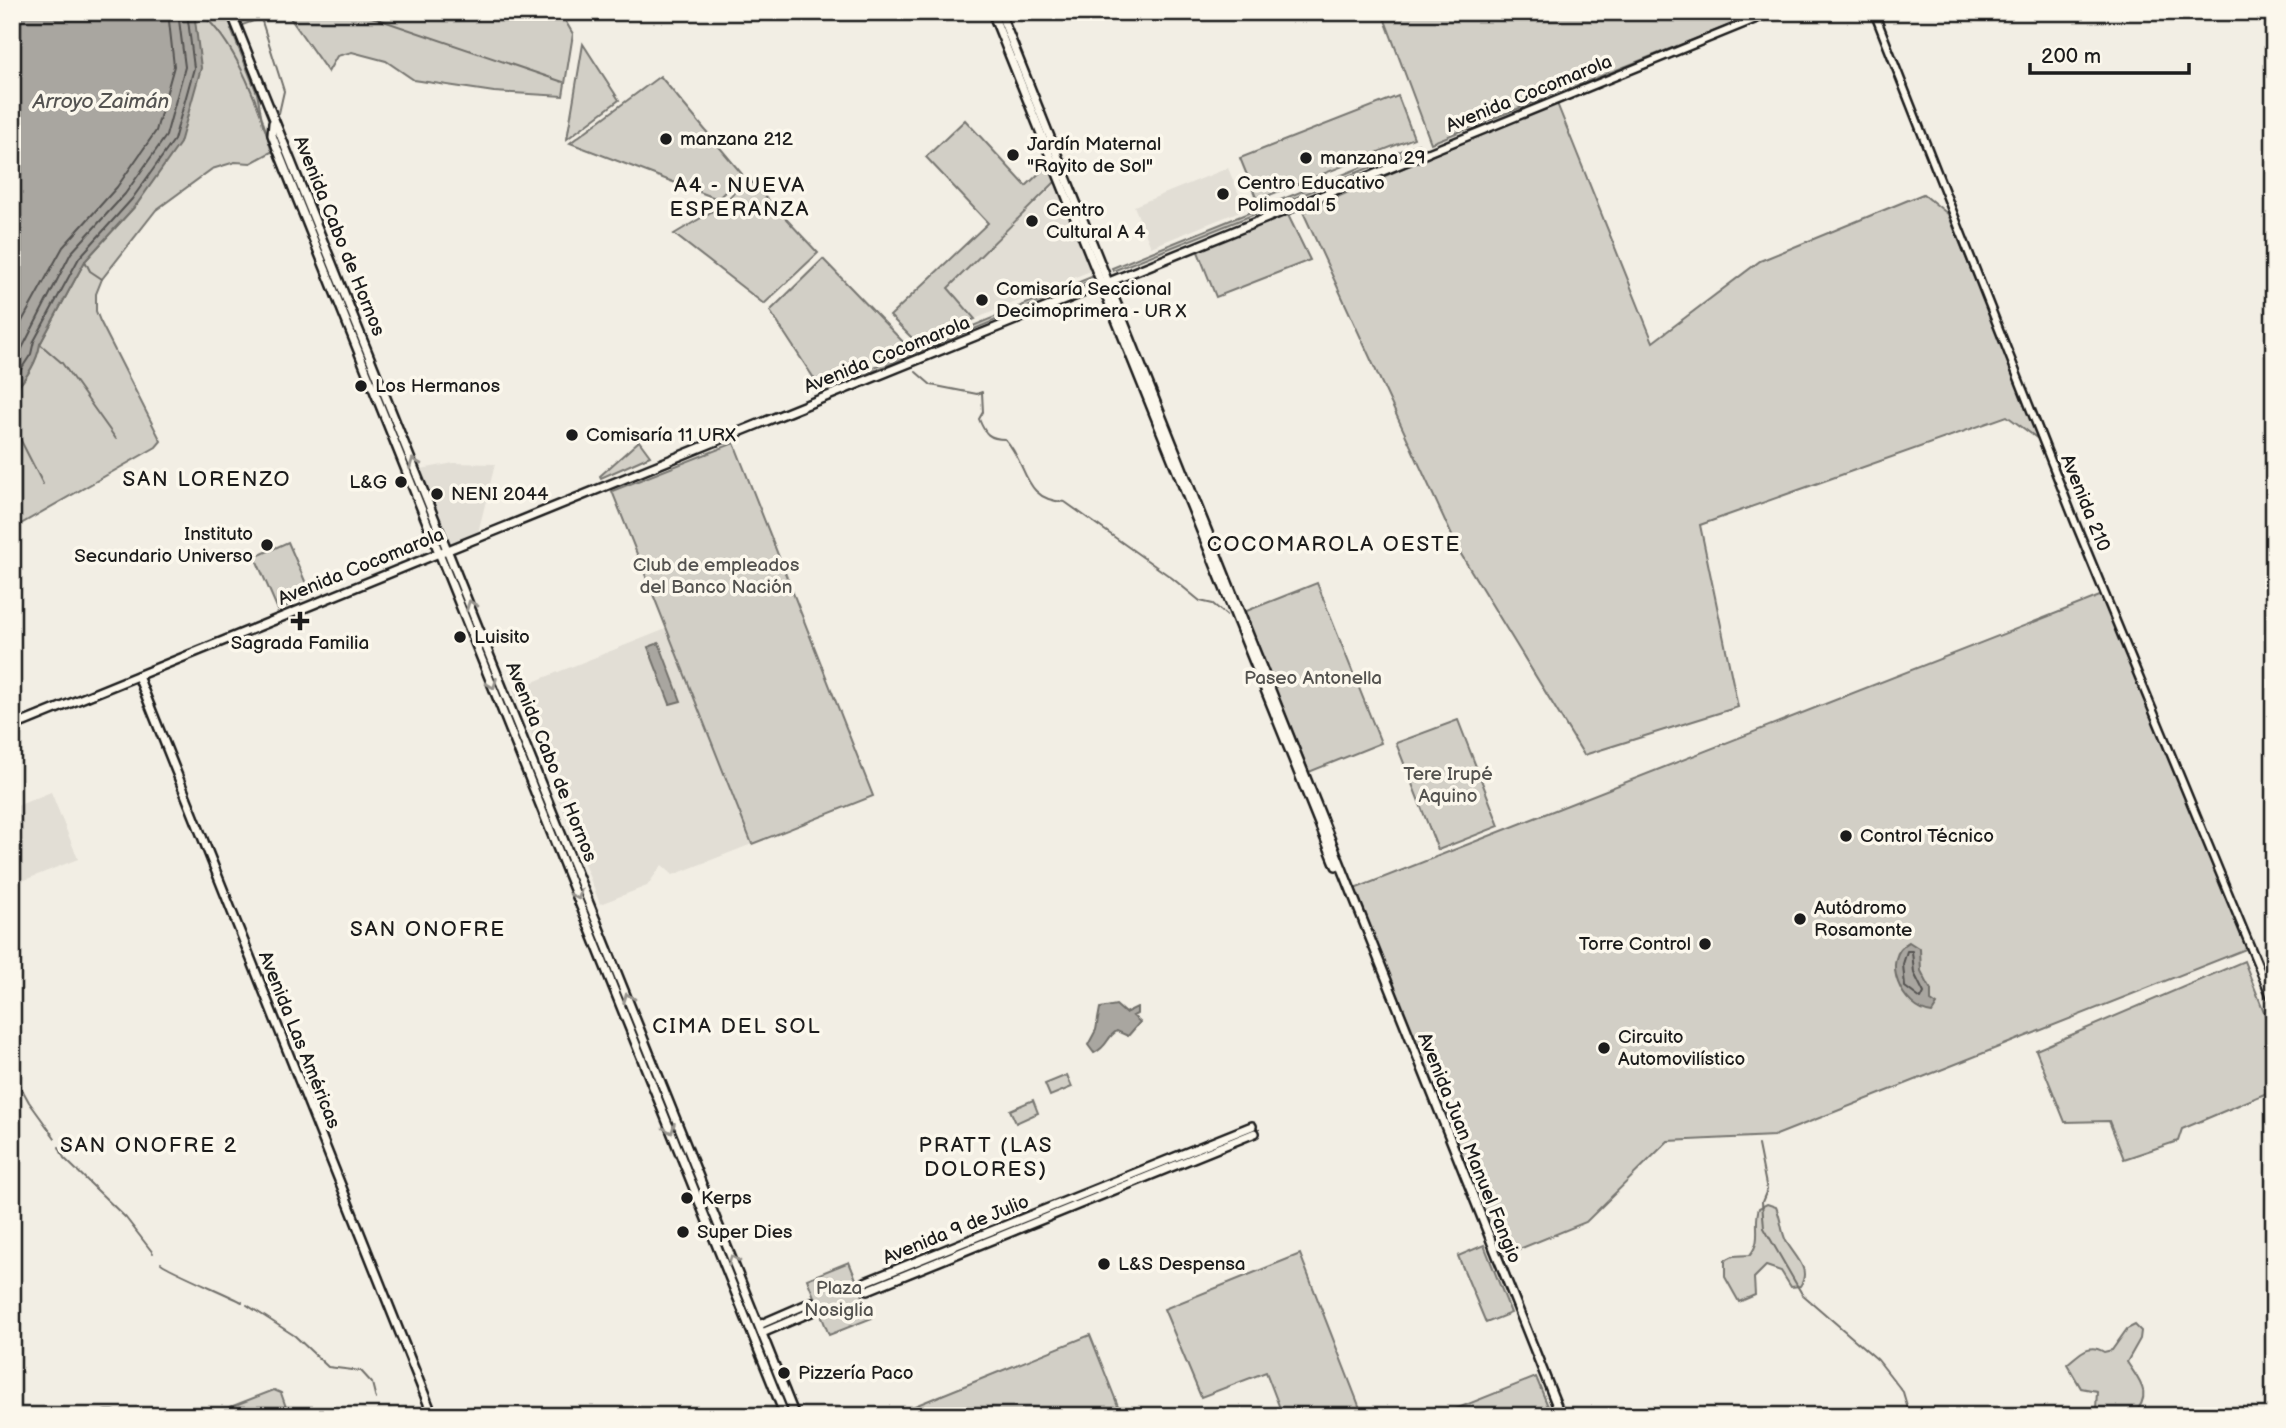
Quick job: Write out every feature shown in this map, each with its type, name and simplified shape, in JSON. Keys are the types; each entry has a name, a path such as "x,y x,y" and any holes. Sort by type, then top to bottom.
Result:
{"main road":[{"name":"Avenida Cabo de Hornos","path":"231,12 785,1416"},
{"name":"Avenida Juan Manuel Fangio","path":"992,12 1106,283"},
{"name":"Avenida Juan Manuel Fangio","path":"1000,12 1273,702 1561,1416"},
{"name":"Avenida Cocomarola","path":"12,727 1427,153"},
{"name":"Avenida Cabo de Hornos","path":"444,551 795,1416"},
{"name":"Avenida Las Américas","path":"138,676 433,1416"},
{"name":"Avenida 9 de Julio","path":"867,1286 1253,1130"},
{"path":"759,1325 814,1306 762,1333"}],"street":[{"name":"Avenida Cocomarola","path":"1427,153 1773,12"},
{"name":"Avenida 210","path":"1874,12 2056,473 2274,1004"}],"shaded area":[{"path":"1228,168 1245,209 1151,247 1134,206"},
{"path":"1059,181 1095,269 975,319 947,288"},
{"path":"454,463 495,464 478,533 449,543 421,469"},
{"path":"666,629 752,844 673,875 662,865 647,886 600,904 554,787 559,777 557,772 554,765 541,758 513,690"},
{"path":"51,792 78,859 12,885 12,808"}],"green space":[{"path":"192,12 279,12 231,29 257,93 263,125 275,150 251,163 235,162 212,169 156,210 102,279 96,294 96,311 100,321 161,441 156,447 12,529 12,393 30,370 40,344 85,261 137,204"},
{"path":"286,12 560,12 573,34 563,96 494,92 414,80 386,61 352,52 337,56 328,72"},
{"path":"1382,12 1741,12 1743,20 1431,143"},
{"path":"583,44 619,100 567,139"},
{"path":"660,76 742,174 718,199 570,143"},
{"path":"1398,96 1414,138 1257,200 1240,158"},
{"path":"1556,101 1653,342 1760,261 1923,194 1948,214 2251,947 1774,1136 1668,1141 1586,1222 1497,1258 1349,891 2105,594 2094,575 2038,439 2007,416 1700,525 1738,707 1584,755 1459,551 1303,212"},
{"path":"965,120 1026,186 1050,163 1058,179 948,288 975,319 916,342 890,316 988,223 926,157"},
{"path":"1418,144 1420,147 1263,211 1261,208"},
{"path":"748,178 818,253 764,304 674,234 721,206"},
{"path":"1253,211 1255,214 1113,271 1112,268"},
{"path":"1287,213 1310,260 1216,297 1197,249"},
{"path":"823,259 906,345 817,383 770,311"},
{"path":"1096,275 1097,278 830,389 828,386"},
{"path":"639,441 650,456 601,478 600,476"},
{"name":"Club de empleados del Banco Nación","path":"734,443 873,796 752,844 612,491"},
{"path":"288,542 311,595 278,610 255,557"},
{"name":"Paseo Antonella","path":"1317,583 1381,743 1309,772 1244,612"},
{"name":"Tere Irupé Aquino","path":"1458,720 1499,826 1438,850 1396,743"},
{"path":"2244,961 2274,1037 2274,1090 2182,1129 2178,1141 2124,1159 2109,1121 2065,1122 2036,1050"},
{"path":"1067,1075 1072,1087 1050,1096 1045,1084"},
{"path":"1033,1100 1038,1113 1016,1123 1010,1110"},
{"path":"1767,1204 1776,1207 1786,1241 1803,1268 1803,1280 1800,1286 1791,1287 1781,1271 1766,1266 1754,1278 1755,1295 1739,1302 1725,1277 1725,1260 1733,1256 1750,1255 1757,1238 1759,1208"},
{"path":"1484,1245 1511,1313 1486,1323 1458,1256"},
{"path":"1300,1254 1363,1416 1283,1416 1266,1372 1201,1397 1164,1309"},
{"name":"Plaza Nosiglia","path":"849,1262 872,1318 829,1335 807,1279"},
{"path":"2135,1325 2141,1331 2140,1339 2127,1362 2143,1389 2142,1402 2132,1416 2102,1416 2096,1409 2097,1391 2081,1388 2067,1364 2089,1349 2104,1352 2112,1350 2127,1329"},
{"path":"1090,1335 1122,1416 890,1416"},
{"path":"1536,1377 1552,1416 1443,1414"},
{"path":"274,1390 281,1393 289,1416 218,1416 220,1411"}],"water":[{"name":"Arroyo Zaimán","path":"12,12 194,12 201,68 180,143 137,204 85,261 40,344 30,370 12,393"},
{"path":"659,643 681,701 670,704 648,647"},
{"path":"1909,942 1920,949 1921,971 1931,990 1931,1001 1937,1005 1932,1013 1921,1010 1912,1003 1898,982 1896,959 1900,950"},
{"path":"1116,1005 1125,1013 1137,1007 1137,1014 1133,1016 1140,1022 1128,1036 1117,1031 1094,1053 1088,1045 1096,1030 1100,1008"}],"waterway":[{"path":"259,12 284,91 279,113"},
{"path":"357,12 563,82"},
{"path":"194,18 207,19 238,62 261,116 271,149"},
{"path":"85,261 90,271 102,279"},
{"path":"40,344 62,363 116,439"},
{"path":"916,372 931,385 977,394 982,392 983,412 979,419 983,428 991,437 1005,439 1033,488 1051,500 1065,502 1200,601 1213,604 1226,615"},
{"path":"12,423 43,484"},
{"path":"12,1071 29,1102 55,1138"},
{"path":"1758,1145 1767,1190 1762,1202 1764,1228 1802,1294 1878,1360 1903,1392 1910,1416"},
{"path":"59,1147 64,1158 126,1218 153,1253"},
{"path":"161,1263 242,1302"},
{"path":"247,1305 295,1336 328,1367 361,1371 372,1383 376,1399"}],"place":[{"name":"manzana 212","path":"666,139"},
{"name":"Jardín Maternal \"Rayito de Sol\"","path":"1013,155"},
{"name":"manzana 29","path":"1306,158"},
{"name":"Centro Educativo Polimodal 5","path":"1223,194"},
{"name":"Centro Cultural A 4","path":"1032,221"},
{"name":"Comisaría Seccional Decimoprimera - UR X","path":"982,300"},
{"name":"Los Hermanos","path":"361,386"},
{"name":"Comisaría 11 URX","path":"572,435"},
{"name":"L&G","path":"401,482"},
{"name":"NENI 2044","path":"437,494"},
{"name":"Instituto Secundario Universo","path":"267,545"},
{"name":"Sagrada Familia","path":"300,621"},
{"name":"Luisito","path":"460,637"},
{"name":"Control Técnico","path":"1846,836"},
{"name":"Autódromo Rosamonte","path":"1800,919"},
{"name":"Torre Control","path":"1705,944"},
{"name":"Circuito Automovilístico","path":"1604,1048"},
{"name":"Kerps","path":"687,1198"},
{"name":"Super Dies","path":"683,1232"},
{"name":"L&S Despensa","path":"1104,1264"},
{"name":"Pizzería Paco","path":"784,1373"}],"district":[{"name":"A4 - NUEVA ESPERANZA","path":"740,197"},
{"name":"SAN LORENZO","path":"207,479"},
{"name":"COCOMAROLA OESTE","path":"1334,544"},
{"name":"SAN ONOFRE","path":"428,929"},
{"name":"CIMA DEL SOL","path":"737,1026"},
{"name":"SAN ONOFRE 2","path":"149,1145"},
{"name":"PRATT (LAS DOLORES)","path":"986,1157"}]}
